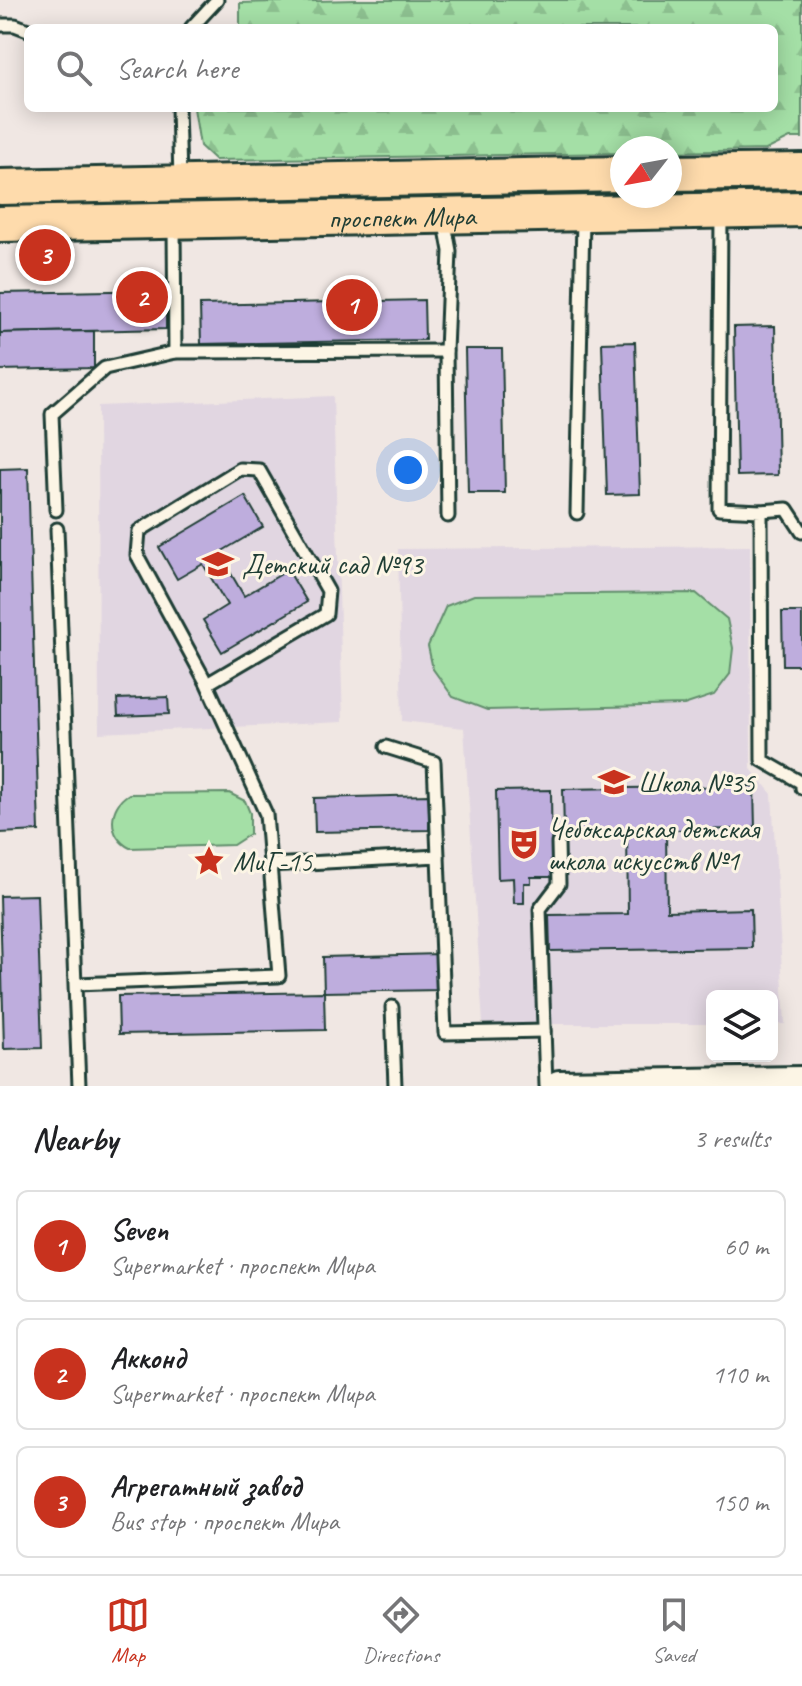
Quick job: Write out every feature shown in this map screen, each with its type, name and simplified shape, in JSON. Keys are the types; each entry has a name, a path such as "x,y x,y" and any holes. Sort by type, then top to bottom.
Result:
{"main road":[{"path":"682,173 802,171"},
{"name":"проспект Мира","path":"0,187 610,174"},
{"name":"проспект Мира","path":"0,224 802,209"}],"street":[{"path":"559,1086 802,1082"}],"lane":[{"path":"195,24 217,0"},
{"path":"0,25 24,28"},
{"path":"178,112 180,183"},
{"path":"721,211 719,509 787,509 802,532"},
{"path":"577,513 583,214"},
{"path":"444,217 450,251 446,351 448,516"},
{"path":"174,222 175,352"},
{"path":"56,510 52,414 105,368 175,352 446,351"},
{"path":"77,984 279,976 266,814 207,684 137,555 139,531 240,469 259,470 328,591 326,614 207,684"},
{"path":"761,511 762,760 802,785"},
{"path":"57,529 79,1086"},
{"path":"386,747 434,762 445,1033 544,1031"},
{"path":"546,1086 540,909 559,884 558,843"},
{"path":"270,865 438,856"},
{"path":"392,1007 395,1086"}],"shaded area":[{"name":"Детский сад №93","path":"333,396 343,722 99,733 98,406"},
{"name":"Школа №35","path":"750,546 751,769 772,794 785,1024 778,1024 778,990 706,990 706,1024 483,1024 464,728 402,721 398,549"}],"green space":[{"path":"802,0 802,138 790,138 766,150 682,152 682,136 610,136 610,153 215,160 200,146 195,112 778,112 778,24 240,24 240,3"},
{"path":"610,187 610,195 0,206 0,197"},
{"path":"696,593 727,619 733,648 730,674 714,695 684,705 487,710 453,697 433,669 428,646 446,606 474,595"},
{"path":"229,793 245,801 250,813 250,834 233,845 130,848 122,843 114,829 117,806 129,794"}],"building":[{"path":"166,290 166,329 0,333 0,293"},
{"path":"424,300 425,340 201,344 200,305"},
{"path":"775,326 778,475 737,476 734,327"},
{"path":"94,331 94,368 0,370 0,333"},
{"path":"635,342 640,494 607,495 602,343"},
{"path":"465,349 502,349 505,493 468,493"},
{"path":"28,468 39,831 0,833 0,469"},
{"path":"245,496 263,527 219,553 244,596 288,570 307,602 222,652 203,620 227,605 203,564 177,579 159,547"},
{"path":"782,612 802,612 802,665 783,665"},
{"path":"168,697 169,714 118,716 117,699"},
{"path":"754,786 755,829 666,830 667,911 751,909 752,948 550,951 549,915 628,914 627,831 564,832 563,789"},
{"name":"Чебоксарская детская школа искусств №1","path":"551,790 552,877 531,877 531,883 524,883 524,903 514,903 513,878 498,879 496,791"},
{"path":"429,795 429,830 315,832 314,798"},
{"path":"37,895 42,1048 4,1049 0,896"},
{"path":"440,954 441,990 324,992 323,957"},
{"path":"324,992 325,1030 119,1034 118,996"}],"place":[{"name":"Агрегатный завод","path":"45,255"},
{"name":"Акконд","path":"142,297"},
{"name":"Seven","path":"352,305"},
{"name":"Детский сад №93","path":"218,564"},
{"name":"Школа №35","path":"614,782"},
{"name":"Чебоксарская детская школа искусств №1","path":"524,844"},
{"name":"МиГ-15","path":"209,861"}]}
